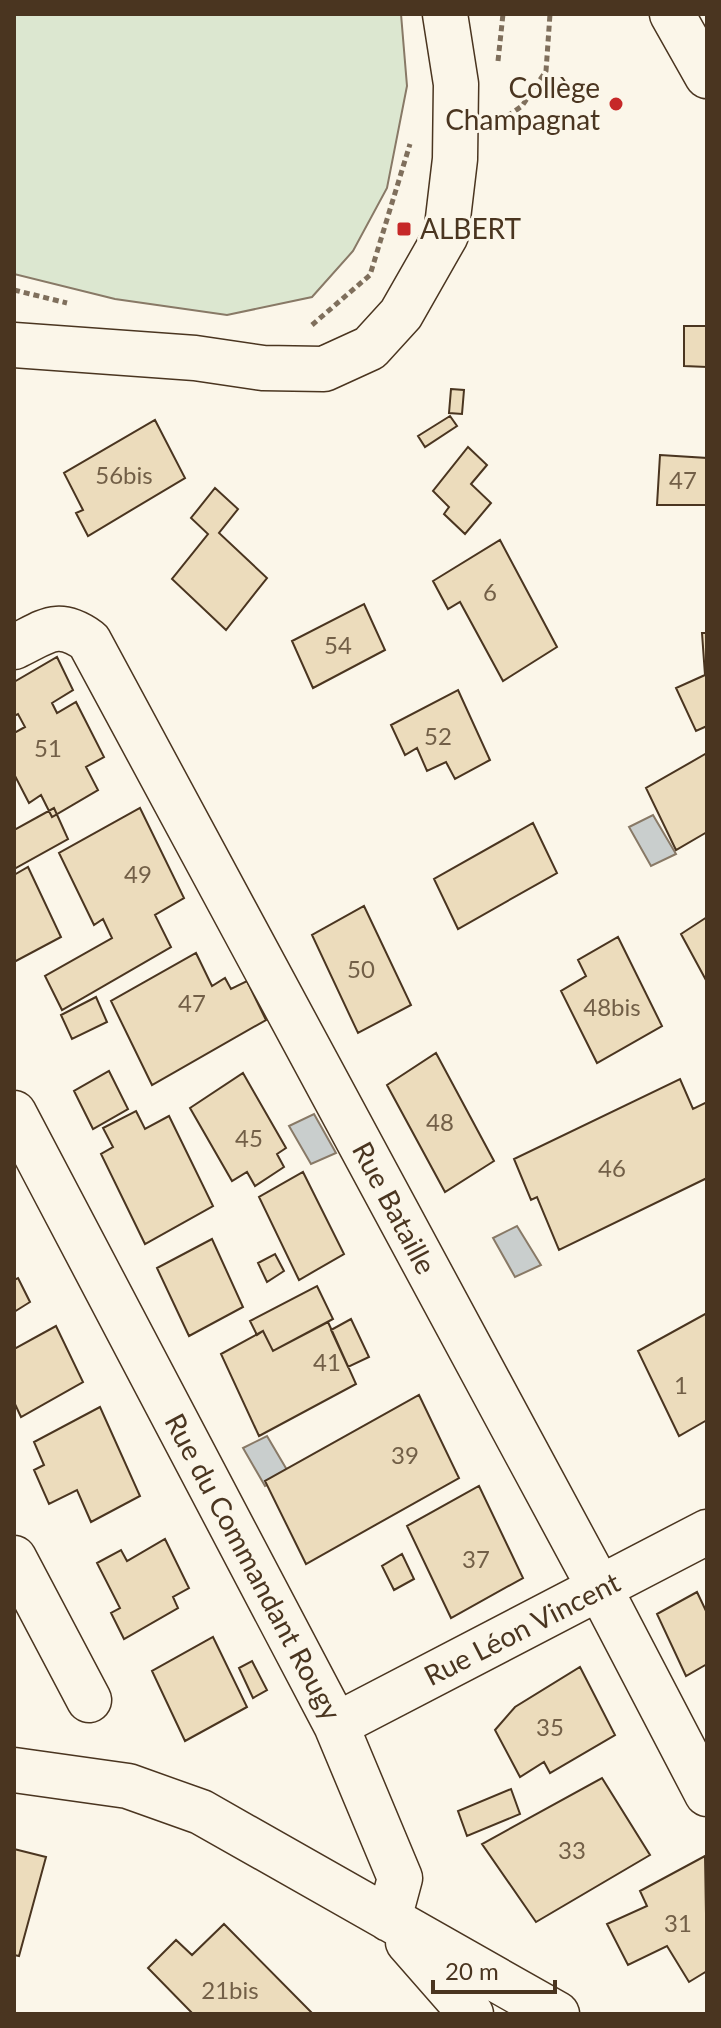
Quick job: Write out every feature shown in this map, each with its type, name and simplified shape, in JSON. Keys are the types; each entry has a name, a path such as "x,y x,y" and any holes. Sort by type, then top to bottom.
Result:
{"street":[{"path":"14,345 195,358 263,368 324,369 370,348 401,314 446,235 455,159 456,84 445,14"},
{"path":"672,14 707,76"},
{"path":"14,317 195,358"},
{"name":"Rue Bataille","path":"14,647 54,628 73,630 89,641 600,1589 707,1794"},
{"name":"Rue du Commandant Rougy","path":"14,1113 336,1725 400,1878 389,1919"},
{"name":"Rue Léon Vincent","path":"336,1725 707,1532"},
{"path":"14,1558 89,1700"},
{"path":"14,1770 128,1786 201,1812 557,2014"},
{"path":"389,1919 471,2014"}],"path":[{"path":"498,62 503,14"},
{"path":"497,123 522,106 546,71 550,14"},
{"path":"308,328 370,275 412,135"},
{"path":"14,290 75,305"}],"green space":[{"path":"14,14 401,14 407,86 387,188 353,251 312,297 227,315 115,299 14,274"}],"shaded area":[{"path":"653,815 676,854 651,866 629,827"},
{"path":"314,1114 336,1153 311,1164 289,1126"},
{"path":"517,1226 541,1265 515,1277 493,1238"},
{"path":"267,1436 290,1475 265,1486 243,1448"}],"building":[{"path":"684,326 707,326 707,367 684,366"},
{"path":"451,389 464,390 462,414 449,413"},
{"path":"450,416 457,426 425,447 418,436"},
{"path":"155,420 185,478 88,536 76,513 83,510 64,473"},
{"path":"468,447 487,465 471,484 491,503 465,534 444,514 449,507 433,491"},
{"path":"660,455 707,458 707,505 657,505"},
{"path":"215,488 238,509 219,533 267,578 226,630 172,579 208,534 191,518"},
{"path":"500,540 557,647 503,681 460,602 448,609 433,581"},
{"path":"364,604 385,650 313,688 292,641"},
{"path":"702,633 707,633 707,726 696,731 676,688 705,675"},
{"path":"57,657 73,690 52,703 57,713 76,702 104,757 86,767 98,790 52,817 41,795 29,803 14,774 14,733 25,727 18,714 14,716 14,682"},
{"path":"458,690 490,760 455,779 446,762 427,771 417,748 405,755 391,725"},
{"path":"707,753 707,832 676,850 646,788"},
{"path":"54,808 68,839 14,869 14,830"},
{"path":"140,808 184,898 155,915 171,947 62,1010 45,976 112,938 103,919 94,925 59,853"},
{"path":"533,823 557,873 458,929 434,879"},
{"path":"28,867 61,937 14,962 14,875"},
{"path":"364,906 411,1005 358,1033 312,935"},
{"path":"707,917 707,982 681,934"},
{"path":"618,937 662,1026 597,1063 561,991 586,976 578,960"},
{"path":"196,953 212,986 225,978 231,989 247,981 266,1020 152,1085 111,1001"},
{"path":"96,997 107,1022 72,1039 61,1015"},
{"path":"436,1053 494,1161 445,1192 387,1085"},
{"path":"109,1071 128,1109 93,1129 74,1091"},
{"path":"243,1073 286,1148 277,1154 284,1167 255,1186 247,1172 232,1181 190,1108"},
{"path":"680,1079 693,1109 707,1102 707,1178 559,1250 537,1197 531,1200 514,1159"},
{"path":"136,1111 145,1129 169,1116 213,1206 145,1244 101,1154 113,1147 103,1128"},
{"path":"303,1172 344,1254 299,1280 259,1197"},
{"path":"212,1239 243,1307 189,1336 157,1268"},
{"path":"275,1254 284,1271 267,1282 258,1263"},
{"path":"18,1278 30,1302 14,1312 14,1280"},
{"path":"317,1286 333,1319 273,1351 263,1331 257,1335 250,1321"},
{"path":"707,1313 707,1420 679,1436 638,1351"},
{"path":"351,1319 369,1357 348,1367 331,1330"},
{"path":"328,1322 356,1384 259,1436 221,1354 263,1331 273,1351"},
{"path":"56,1326 83,1382 21,1417 14,1402 14,1349"},
{"path":"419,1395 459,1478 306,1564 265,1481"},
{"path":"100,1407 140,1496 91,1522 77,1490 49,1504 34,1470 44,1465 34,1442"},
{"path":"479,1486 523,1578 451,1618 407,1526"},
{"path":"165,1539 189,1588 173,1597 178,1608 124,1639 111,1613 120,1608 97,1563 121,1550 127,1561"},
{"path":"402,1554 414,1579 394,1590 382,1566"},
{"path":"697,1592 707,1613 707,1664 686,1676 657,1614"},
{"path":"213,1637 247,1707 185,1741 152,1671"},
{"path":"252,1661 267,1690 253,1698 239,1668"},
{"path":"580,1667 615,1735 550,1773 544,1762 520,1777 495,1730 515,1707"},
{"path":"602,1778 650,1855 536,1922 482,1844"},
{"path":"511,1789 520,1814 467,1836 458,1811"},
{"path":"14,1849 46,1857 19,1956 14,1955"},
{"path":"705,1856 707,1971 689,1982 667,1946 628,1965 607,1924 647,1906 640,1891"},
{"path":"224,1924 313,2014 193,2014 148,1968 176,1940 192,1955"}],"place":[{"name":"Collège Champagnat","path":"616,104"},
{"name":"ALBERT","path":"404,229"}]}
